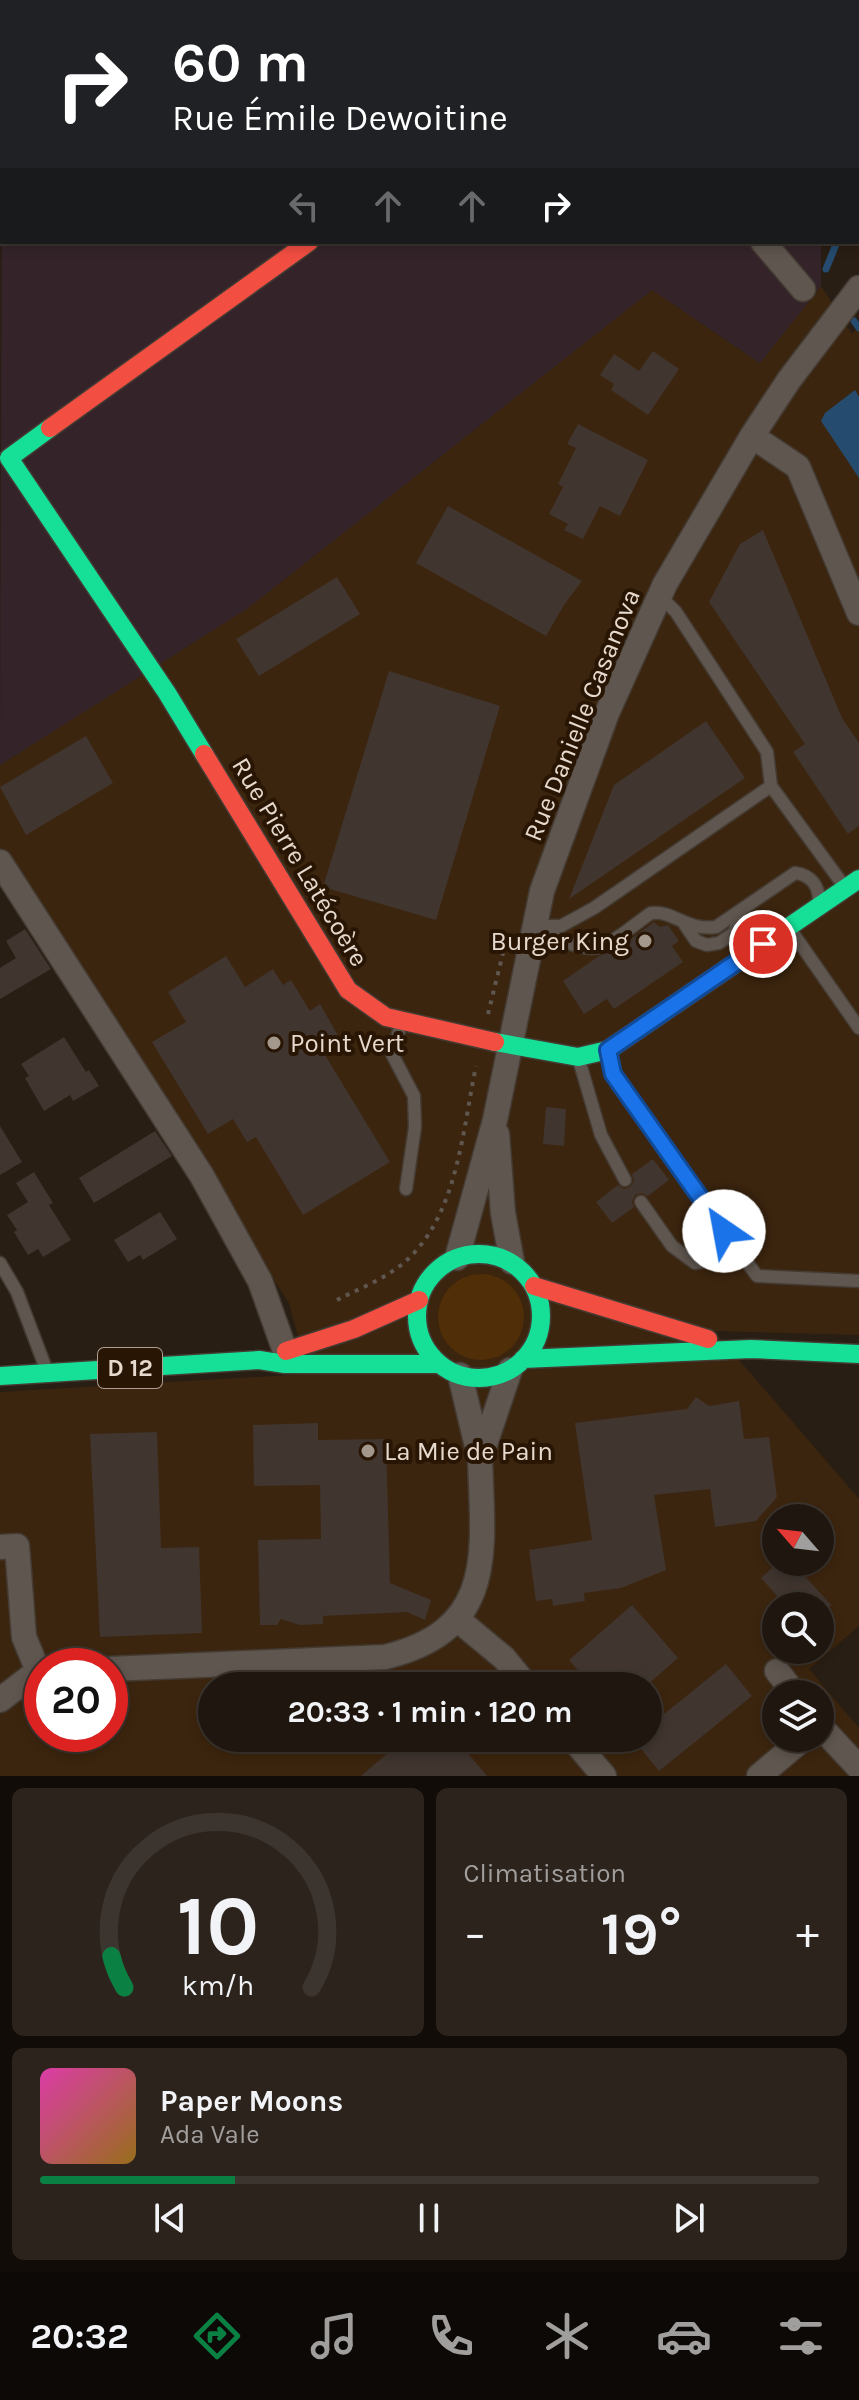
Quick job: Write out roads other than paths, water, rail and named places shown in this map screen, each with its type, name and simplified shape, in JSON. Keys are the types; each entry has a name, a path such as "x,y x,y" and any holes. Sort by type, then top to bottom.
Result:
{"street":[{"path":"3,457 306,244"},
{"path":"765,244 803,289"},
{"name":"Rue Danielle Casanova","path":"457,1258 495,1120 542,891 607,713 660,596 752,436 789,380 859,288"},
{"path":"752,436 798,467 859,613"},
{"name":"Rue Pierre Latécoère","path":"3,457 167,693 348,990 386,1017 481,1040 578,1057"},
{"path":"0,862 202,1176 260,1281 285,1351"},
{"path":"578,1057 608,1050 852,884"},
{"name":"Rue Danielle Casanova","path":"495,1120 503,1213 512,1262"},
{"path":"128,1668 385,1657 411,1651 457,1619 469,1602 480,1575 483,1552 480,1459 450,1369 422,1341 418,1328 419,1300 440,1267 476,1253 494,1255 512,1262 534,1286 541,1304 541,1324 535,1343 517,1364 480,1459"},
{"path":"534,1286 672,1330 751,1349"},
{"name":"D 12","path":"259,1360 348,1333 419,1300"},
{"path":"450,1369 477,1378 494,1376 517,1364 751,1349 859,1354"},
{"name":"D 12","path":"0,1376 259,1360 450,1369"},
{"path":"0,1547 17,1546 24,1637 29,1648"},
{"path":"457,1619 504,1658 516,1672"},
{"path":"777,1671 784,1680"},
{"path":"0,1700 24,1683"},
{"path":"834,1741 859,1768"},
{"path":"584,1752 604,1776"},
{"path":"759,1776 787,1752"}],"lane":[{"path":"660,596 676,612 767,752 771,786 852,884"},
{"path":"535,926 561,926 594,908 771,786"},
{"path":"535,926 588,948 602,946 651,913 660,912 685,925 716,927 795,873 804,874 813,881 819,893 819,906"},
{"path":"789,926 859,1028"},
{"path":"402,1021 392,1054 414,1096 415,1127 406,1189"},
{"path":"608,1050 613,1074 757,1276 859,1281"},
{"path":"578,1057 601,1135 625,1180"},
{"path":"641,1202 672,1246 695,1263 740,1255"},
{"path":"0,1263 17,1292 47,1373"}],"water":[{"path":"855,390 859,397 859,478 821,421 825,413"}],"waterway":[{"path":"826,269 836,244"},
{"path":"854,321 859,328"}],"place":[{"name":"Burger King","path":"645,941"},
{"name":"Point Vert","path":"274,1043"},
{"name":"La Mie de Pain","path":"368,1451"}]}
